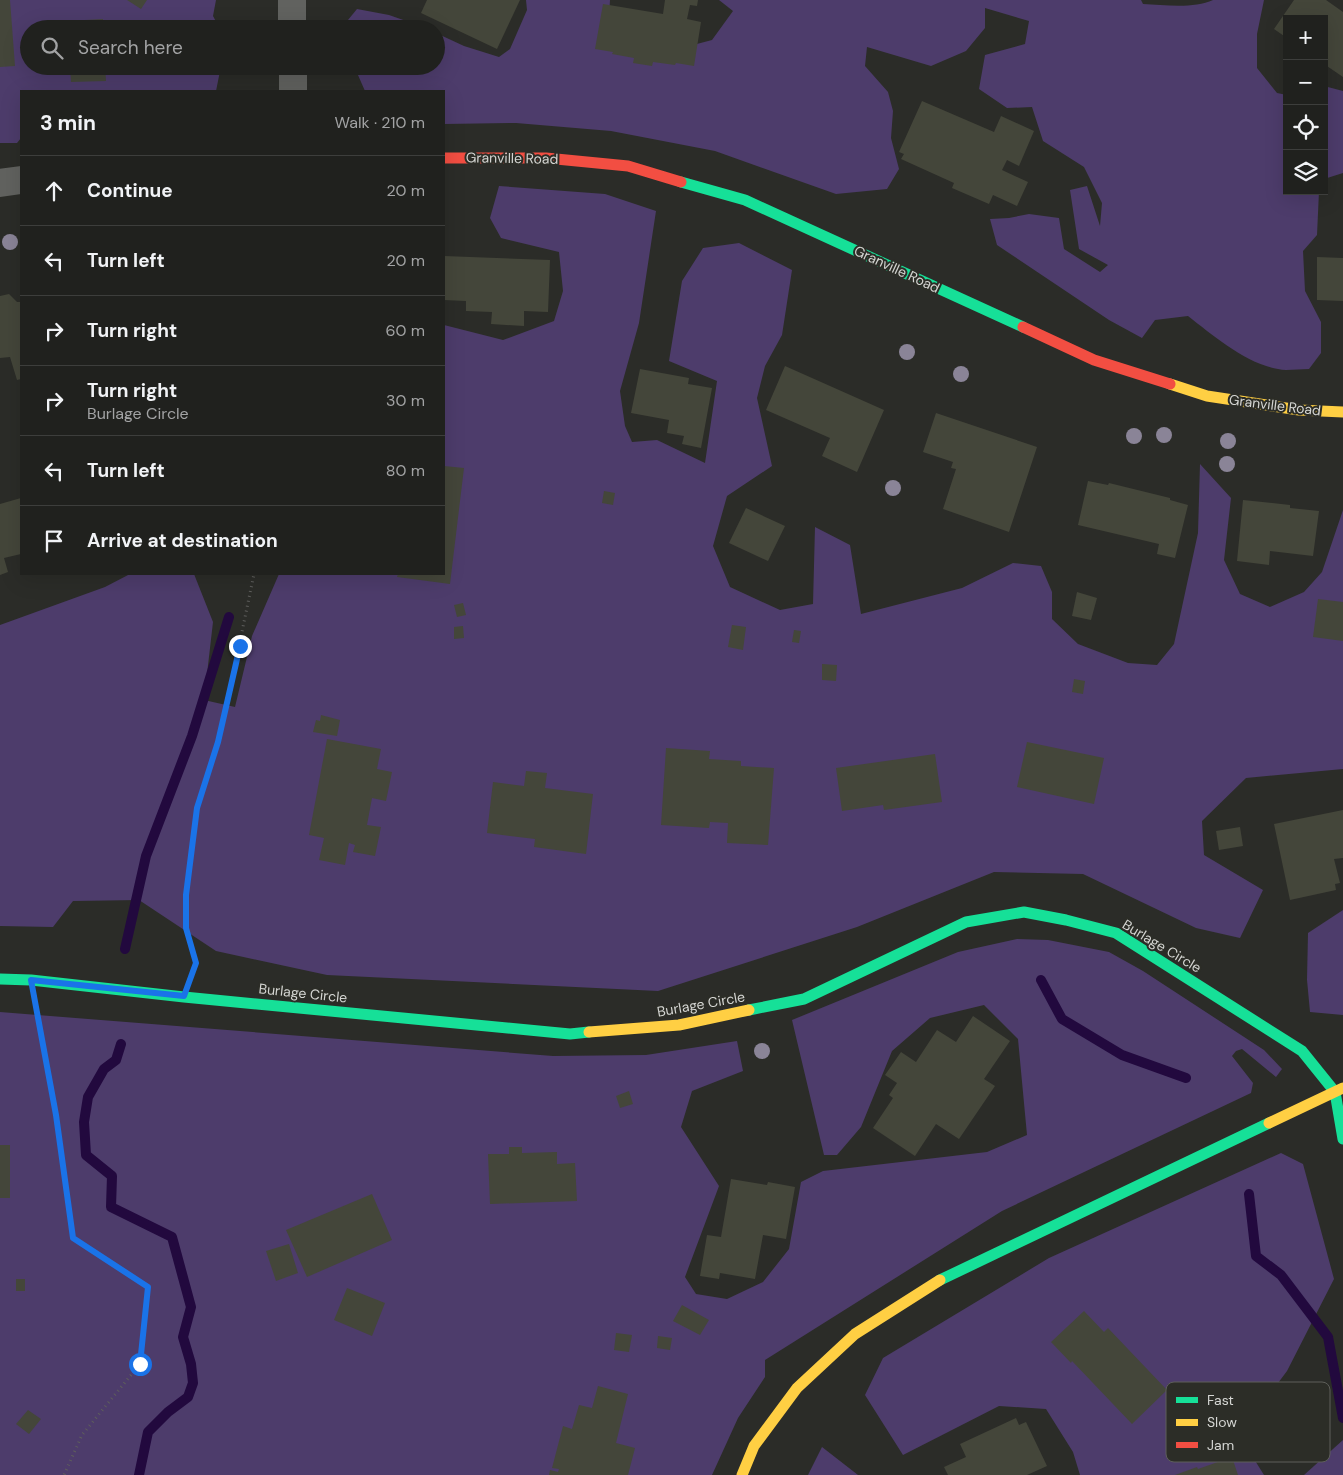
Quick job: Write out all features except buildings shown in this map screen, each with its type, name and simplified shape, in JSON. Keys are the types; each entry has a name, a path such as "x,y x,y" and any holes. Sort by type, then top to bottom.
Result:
{"street":[{"path":"292,0 292,20"},
{"path":"293,75 293,90"},
{"name":"Granville Road","path":"445,158 546,158 628,166 746,200 1094,360 1207,396 1299,410 1343,412"},
{"path":"0,183 20,180"},
{"name":"Burlage Circle","path":"0,979 31,980 570,1034 679,1025 804,999 966,922 1024,912 1066,920 1116,934 1302,1051 1339,1090"},
{"path":"742,1475 754,1446 797,1388 855,1334 936,1282 1339,1090 1343,1139"}],"path":[{"path":"184,996 196,963 186,928 190,863 197,808 218,742 254,575"},
{"path":"31,980 56,1115 73,1238 148,1287 140,1364 82,1435 64,1475"}],"shaded area":[{"path":"0,0 216,0 213,16 215,20 20,20 20,75 219,75 216,90 20,90 20,139 17,143 0,143"},
{"path":"526,0 610,0 608,30 674,50 712,40 733,11 719,0 1141,0 1143,4 1179,6 1197,5 1213,0 1264,0 1257,34 1257,68 1277,93 1283,94 1283,195 1319,195 1317,235 1303,251 1305,291 1321,322 1321,353 1309,369 1286,370 1273,368 1247,358 1188,316 1155,320 1142,338 1109,320 997,245 990,219 1029,214 1059,218 1064,249 1100,272 1108,265 1079,249 1070,190 1087,186 1100,226 1102,203 1084,167 1043,141 1032,107 1007,108 979,89 985,55 1025,44 1029,21 985,8 985,28 966,51 931,66 867,47 865,66 888,92 893,111 891,138 899,169 887,189 836,194 715,151 611,131 516,123 445,124 445,90 365,90 358,75 445,75 445,37 464,46 499,57 510,49 527,10"},
{"path":"357,9 389,15 403,20 348,20"},
{"path":"1328,87 1343,91 1343,173 1328,178"},
{"path":"499,186 605,194 656,211 639,323 620,391 625,426 632,442 657,440 705,463 717,381 669,361 682,281 703,248 739,243 792,270 782,335 765,366 757,398 772,466 727,496 713,546 730,587 780,610 813,604 815,527 850,545 861,614 962,588 1013,563 1041,566 1052,592 1052,619 1078,644 1128,663 1157,665 1174,644 1198,533 1200,464 1231,498 1224,560 1240,594 1270,607 1304,592 1322,572 1343,510 1343,769 1246,778 1202,821 1204,855 1263,890 1240,938 1196,928 1083,874 994,872 857,927 658,991 327,975 216,951 139,900 73,901 53,927 0,926 0,625 105,587 128,575 194,575 213,622 204,700 235,707 252,636 279,575 445,575 445,325 503,340 554,321 563,291 559,252 501,238 490,218"},
{"path":"1343,910 1343,1015 1310,1012 1307,980 1308,933"},
{"path":"1017,939 1048,940 1109,952 1143,971 1264,1050 1282,1069 1276,1077 1242,1049 1236,1051 1232,1056 1253,1083 1251,1093 1002,1211 765,1360 765,1377 738,1418 712,1475 0,1475 0,1012 553,1056 646,1055 737,1041 743,1071 692,1091 681,1127 719,1186 685,1277 696,1294 727,1299 763,1282 789,1249 801,1182 823,1171 987,1152 1027,1135 1018,1039 984,1005 930,1018 892,1051 861,1127 837,1155 824,1155 792,1020 958,952"},
{"path":"1281,1153 1303,1164 1334,1279 1287,1371 1279,1382 1166,1382 1166,1462 1256,1462 1264,1475 1080,1475 1073,1452 1046,1409 999,1406 903,1455 865,1395 883,1358 1049,1258"},
{"path":"1343,1440 1343,1475 1304,1475 1318,1462 1330,1462 1330,1452"},
{"path":"822,1447 858,1475 808,1475"}],"waterway":[{"path":"125,949 146,856 192,736 229,617"},
{"path":"1041,980 1062,1019 1122,1055 1186,1078"},
{"path":"121,1044 116,1060 104,1069 88,1097 84,1122 86,1155 112,1176 111,1207 172,1237 191,1307 183,1337 191,1364 193,1383 188,1397 168,1412 148,1432 139,1475"},
{"path":"1249,1194 1256,1256 1281,1275 1328,1337 1343,1418"}],"traffic: fast":[{"path":"681,182 745,200 1023,327"},
{"path":"749,1010 804,999 966,922 1024,912 1066,920 1116,933 1302,1051 1335,1092 1343,1139"},
{"path":"0,979 31,980 184,997 570,1034 589,1032"},
{"path":"940,1280 1269,1123"}],"traffic: slow":[{"path":"1170,384 1207,396 1299,410 1343,412"},
{"path":"589,1032 679,1025 749,1010"},
{"path":"1269,1123 1343,1088"},
{"path":"742,1475 754,1446 797,1388 855,1334 940,1280"}],"traffic: jam":[{"path":"445,158 546,158 628,166 681,182"},
{"path":"1023,327 1094,360 1170,384"}],"route":[{"path":"140,1364 148,1287 73,1238 56,1115 31,980 184,996 196,963 186,928 186,895 197,808 218,742 240,646"}]}
